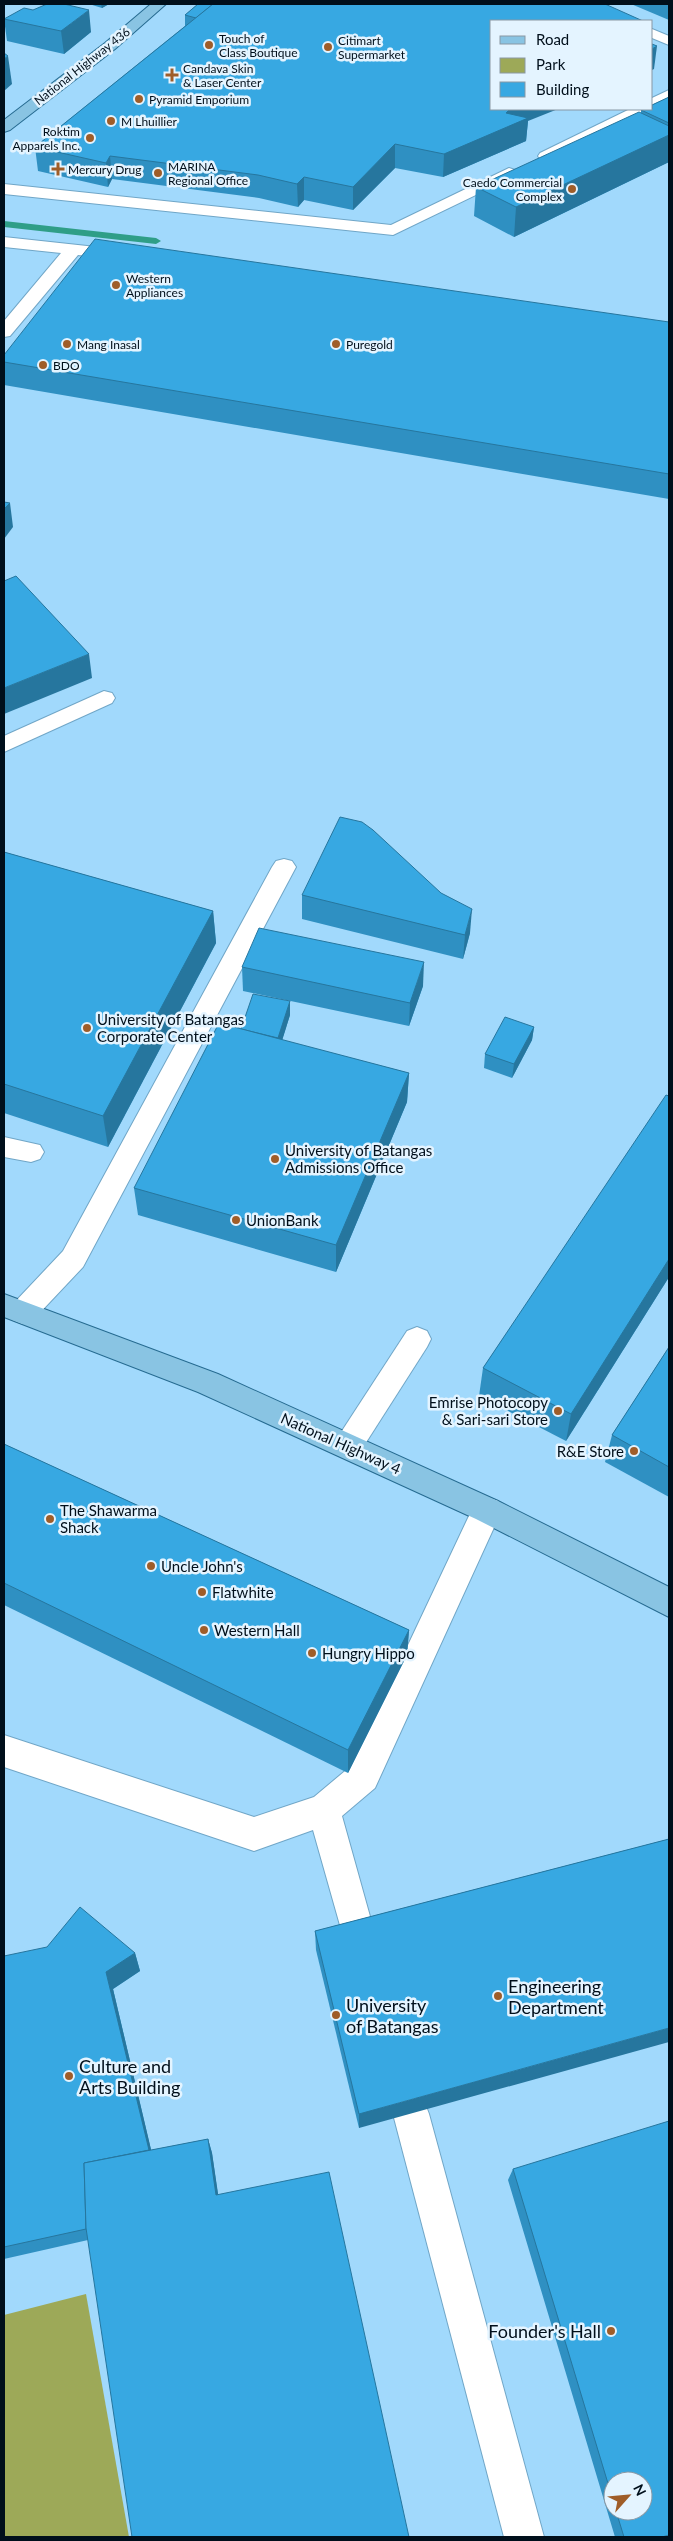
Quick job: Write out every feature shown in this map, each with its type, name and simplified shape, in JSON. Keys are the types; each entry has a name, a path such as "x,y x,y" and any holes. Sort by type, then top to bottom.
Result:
{"main road":[{"name":"National Highway 436","path":"4,127 110,46 159,4"},
{"name":"National Highway 4","path":"13,1308 208,1383 487,1510 669,1603"}],"lane":[{"path":"653,33 669,41"},
{"path":"653,103 669,95"},
{"path":"4,189 393,230 640,110"},
{"path":"4,242 75,248 143,258"},
{"path":"4,332 75,248"},
{"path":"4,745 104,698"},
{"path":"13,1308 73,1259 284,867"},
{"path":"4,1147 31,1152"},
{"path":"348,1446 417,1339"},
{"path":"4,1751 254,1834 324,1810 363,1776 487,1510"},
{"path":"324,1810 359,1938"},
{"path":"411,2114 524,2537"}],"green space":[{"path":"86,2294 129,2537 4,2537 4,2315"}],"building":[{"path":"47,4 64,4 89,10 61,31 4,19 24,8 33,10"},
{"path":"198,4 213,4 196,18 185,15"},
{"path":"213,4 605,4 641,20 490,20 490,110 509,110 506,113 528,118 444,154 395,144 353,187 304,177 297,184 258,175 110,156 106,163 35,147"},
{"path":"669,97 669,123 641,110 653,110 653,105"},
{"path":"639,112 669,126 669,135 516,207 476,187"},
{"name":"Puregold","path":"95,239 669,322 669,474 4,362 4,355"},
{"path":"4,502 10,503 4,509"},
{"path":"16,576 89,654 4,688 4,581"},
{"path":"340,817 362,822 441,893 472,909 465,935 302,895"},
{"name":"University of Batangas Corporate Center","path":"4,852 213,911 103,1116 4,1084"},
{"path":"259,928 424,962 410,1003 242,967"},
{"path":"253,994 290,1001 278,1038 241,1029"},
{"path":"505,1017 534,1027 514,1064 485,1054"},
{"name":"University of Batangas Admissions Office","path":"219,1023 409,1073 336,1245 134,1188"},
{"path":"666,1095 669,1096 669,1259 571,1414 483,1368"},
{"path":"669,1347 669,1467 612,1435"},
{"name":"Western Hall","path":"4,1444 409,1630 348,1750 4,1583"},
{"name":"Engineering Department","path":"669,1839 669,2028 359,2114 315,1931"},
{"name":"Culture and Arts Building","path":"80,1907 135,1953 106,1972 149,2150 84,2163 86,2229 4,2247 4,1956 47,1947"},
{"name":"Founder's Hall","path":"669,2121 669,2535 662,2537 624,2537 619,2521 653,2521 653,2471 604,2471 513,2169"},
{"path":"208,2139 216,2195 329,2172 409,2537 132,2537 86,2228 84,2163"}],"waterway":[{"path":"4,224 156,241"}],"place":[{"name":"Touch of Class Boutique","path":"209,45"},
{"name":"Citimart Supermarket","path":"328,47"},
{"name":"Candava Skin & Laser Center","path":"172,75"},
{"name":"Pyramid Emporium","path":"139,99"},
{"name":"M Lhuillier","path":"111,121"},
{"name":"Roktim Apparels Inc.","path":"90,138"},
{"name":"Mercury Drug","path":"58,169"},
{"name":"MARINA Regional Office","path":"158,173"},
{"name":"Caedo Commercial Complex","path":"572,189"},
{"name":"Western Appliances","path":"116,285"},
{"name":"Mang Inasal","path":"67,344"},
{"name":"Puregold","path":"336,344"},
{"name":"BDO","path":"43,365"},
{"name":"University of Batangas Corporate Center","path":"87,1028"},
{"name":"University of Batangas Admissions Office","path":"275,1159"},
{"name":"UnionBank","path":"236,1220"},
{"name":"Emrise Photocopy & Sari-sari Store","path":"558,1411"},
{"name":"R&E Store","path":"634,1451"},
{"name":"The Shawarma Shack","path":"50,1519"},
{"name":"Uncle John's","path":"151,1566"},
{"name":"Flatwhite","path":"202,1592"},
{"name":"Western Hall","path":"204,1630"},
{"name":"Hungry Hippo","path":"312,1653"},
{"name":"Engineering Department","path":"498,1996"},
{"name":"University of Batangas","path":"336,2015"},
{"name":"Culture and Arts Building","path":"69,2076"},
{"name":"Founder's Hall","path":"611,2331"}]}
